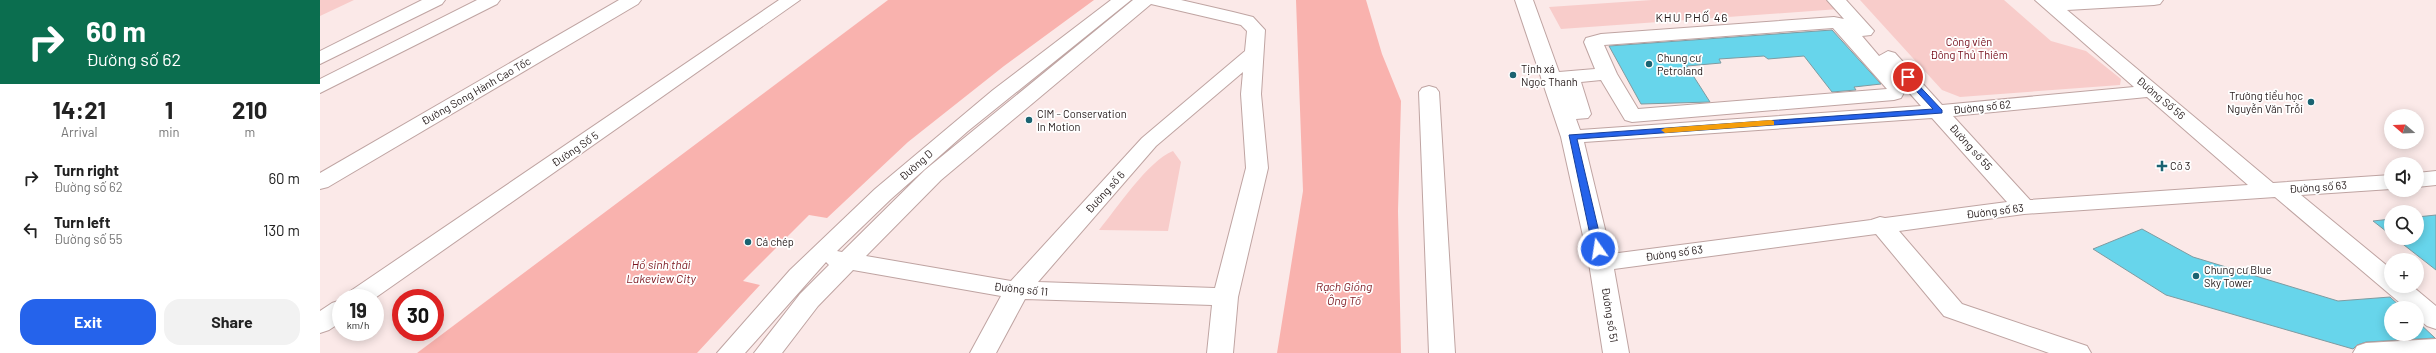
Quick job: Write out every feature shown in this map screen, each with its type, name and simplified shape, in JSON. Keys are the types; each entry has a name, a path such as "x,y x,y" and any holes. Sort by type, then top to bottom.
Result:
{"main road":[{"path":"320,58 431,0"},
{"path":"320,58 436,0"},
{"path":"320,86 484,0"},
{"path":"320,86 491,0"},
{"name":"Đường Song Hành Cao Tốc","path":"320,182 632,0"},
{"name":"Đường Số 5","path":"371,289 791,0"},
{"name":"Đường D","path":"730,353 819,254 908,170 974,115 1122,0"},
{"name":"Đường D","path":"767,353 809,300 933,175 1144,0"},
{"path":"1157,0 1247,21 1256,30 1251,94 1257,168 1225,298 1220,353"},
{"name":"Đường số 51","path":"1524,0 1560,78 1601,263 1616,353"},
{"name":"Đường số 55","path":"1836,0 1889,67 1939,112 2024,207"},
{"name":"Đường Số 56","path":"2048,3 2154,0"},
{"name":"Đường Số 56","path":"2048,3 2152,91 2384,276"},
{"path":"1834,22 1840,24 1889,67 1896,88 1894,94 1632,116 1607,74 1594,48 1593,42 1601,40 1834,22"},
{"name":"Đường số 6","path":"983,353 1017,290 1149,142 1253,54"},
{"path":"1581,114 1560,78 1607,74"},
{"path":"1203,96 1223,91 1251,94"},
{"name":"Đường số 62","path":"1572,137 1939,112 2152,91"},
{"path":"1429,92 1442,353"},
{"path":"1769,105 1780,122"},
{"path":"2424,179 2436,178"},
{"name":"Đường số 63","path":"1601,263 1880,224 2024,207 2384,182"},
{"path":"1880,224 1953,310 2078,353"},
{"name":"Đường số 11","path":"819,254 846,262 1017,290 1225,298"},
{"path":"2404,293 2436,320"},
{"path":"320,324 332,316"},
{"path":"2366,353 2436,348"}],"green space":[{"path":"320,0 354,0 320,16"},
{"path":"1652,0 1831,0 1839,9 1561,29 1549,7"},
{"name":"Công viên Đông Thủ Thiêm","path":"1860,0 2004,0 2051,41 2086,51 2121,79 2120,85 1960,97 1942,90"},
{"path":"1173,151 1181,162 1168,231 1099,230 1133,186 1153,164 1163,156"}],"water":[{"name":"Hồ sinh thái Lakeview City","path":"888,0 1094,0 1004,66 908,142 827,218 809,215 743,281 760,285 697,353 417,353 433,341 444,341 444,333"},
{"name":"Rạch Giồng Ông Tố","path":"1296,0 1366,0 1382,54 1401,101 1398,211 1401,353 1277,353 1303,191"}],"building":[{"name":"Chung cư Petroland","path":"1832,30 1881,84 1854,87 1856,90 1832,92 1804,56 1768,59 1764,56 1719,59 1721,63 1687,66 1710,102 1641,104 1609,46"},
{"path":"2436,215 2436,270 2424,261 2424,253 2414,253 2404,245 2424,245 2424,216"},
{"path":"2384,220 2384,230 2373,221"},
{"name":"Chung cư Blue Sky Tower","path":"2142,229 2193,257 2338,301 2390,297 2394,301 2384,301 2384,341 2366,342 2357,345 2353,349 2166,295 2093,249"},
{"name":"Chung cư Blue Sky Tower","path":"2424,328 2435,338 2424,339"}],"slow traffic":[{"path":"1665,130 1771,123"}],"place":[{"name":"Chung cư Petroland","path":"1649,64"},
{"name":"Tịnh xá Ngọc Thanh","path":"1513,75"},
{"name":"Trường tiểu học Nguyễn Văn Trỗi","path":"2311,102"},
{"name":"CIM - Conservation In Motion","path":"1029,120"},
{"name":"Cô 3","path":"2162,166"},
{"name":"Cá chép","path":"748,242"},
{"name":"Chung cư Blue Sky Tower","path":"2196,276"}],"district":[{"name":"KHU PHỐ 46","path":"1692,18"}],"route":[{"path":"1598,249 1572,137 1939,112 1908,77"}]}
